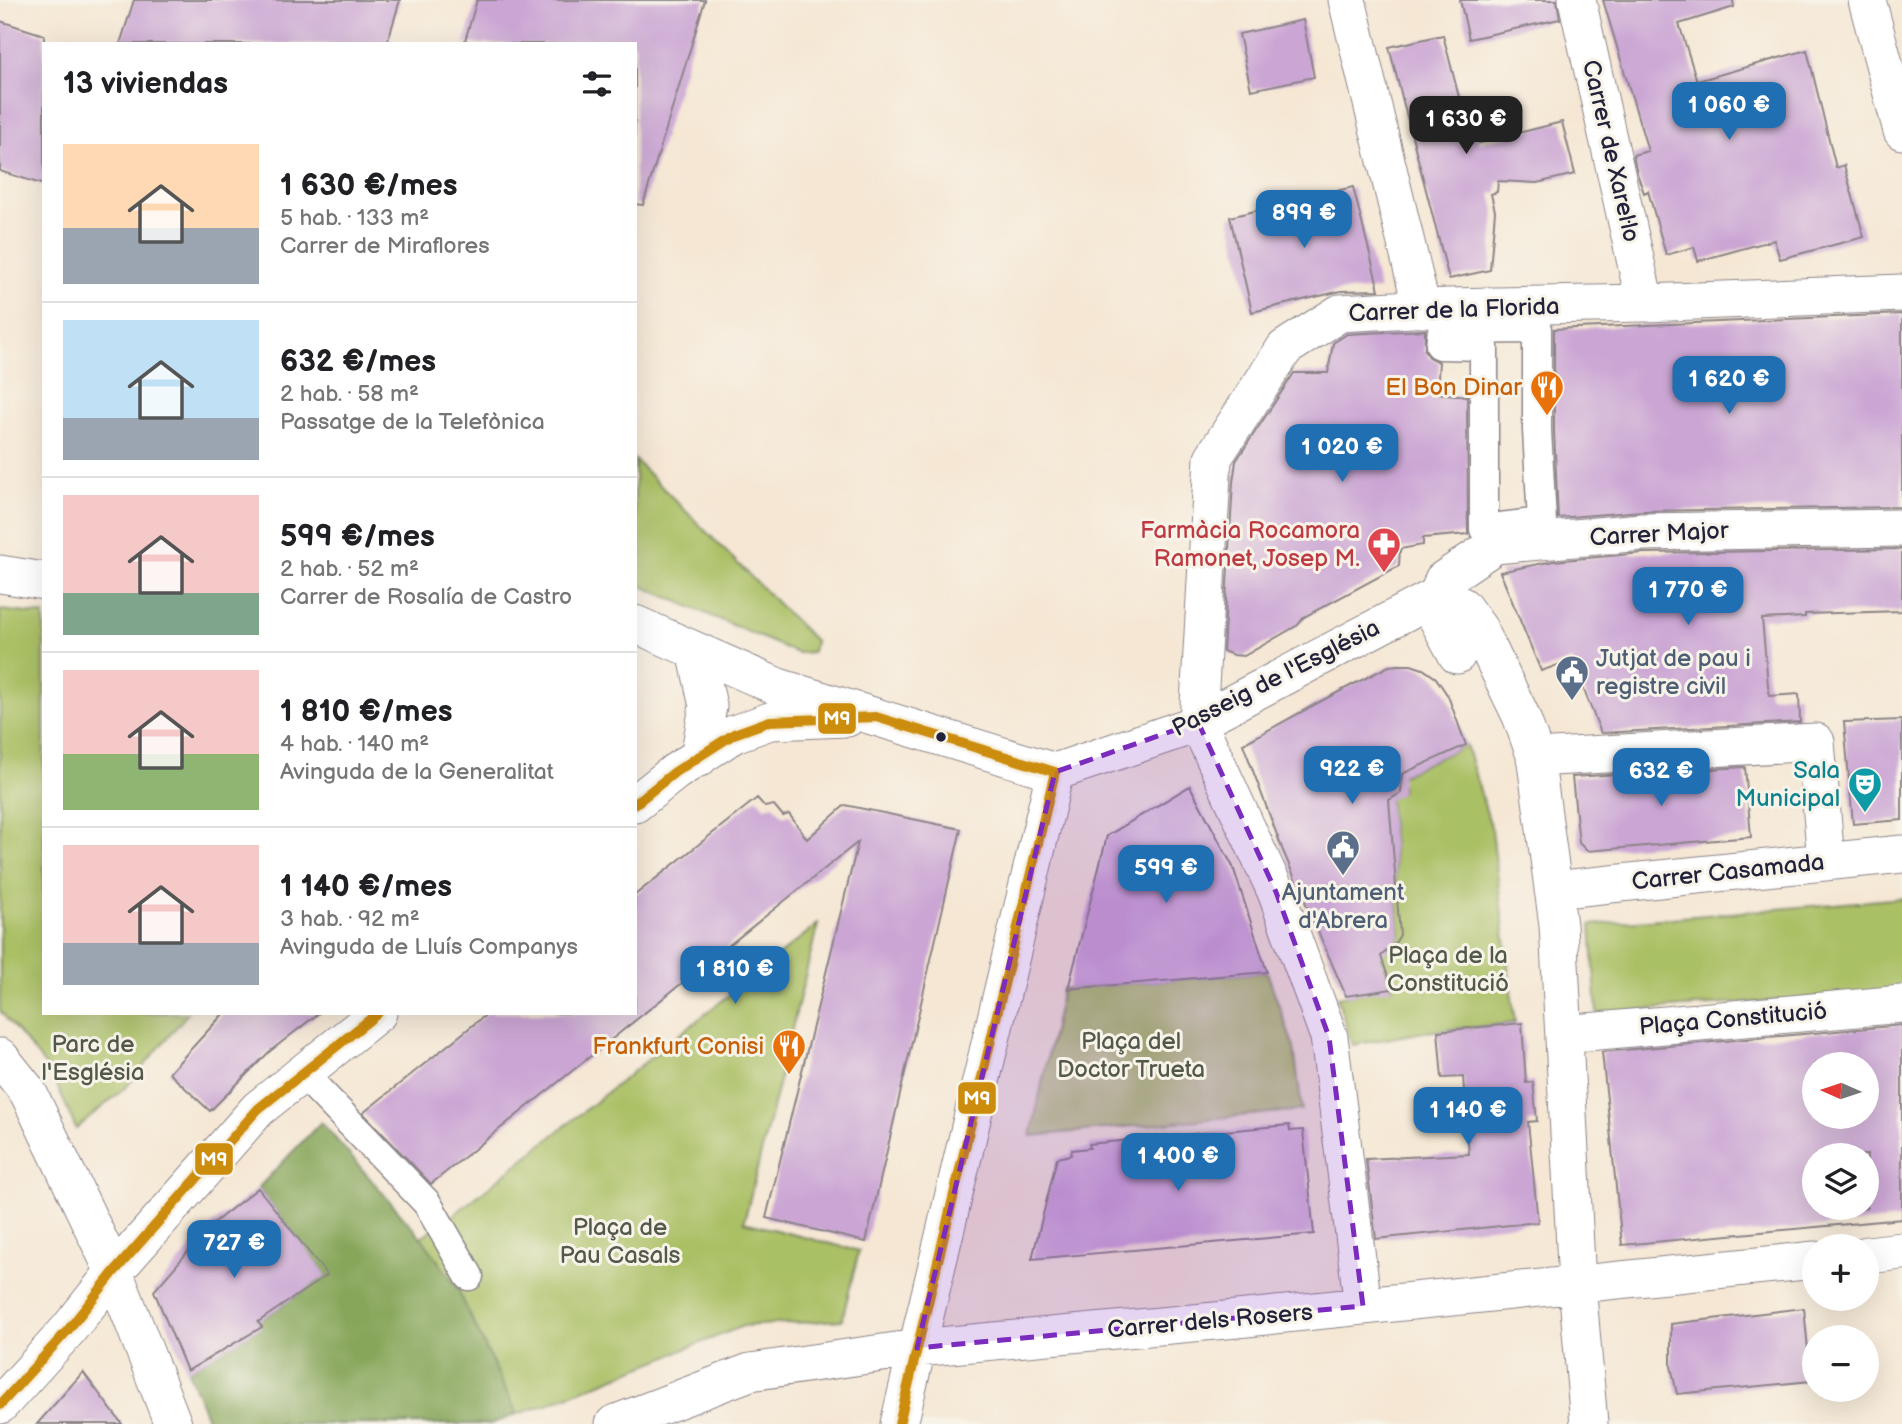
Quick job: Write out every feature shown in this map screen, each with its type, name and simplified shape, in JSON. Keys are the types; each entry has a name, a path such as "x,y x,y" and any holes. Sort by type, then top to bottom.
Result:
{"street":[{"path":"1347,0 1422,309"},
{"name":"Carrer de Xarel·lo","path":"1577,0 1645,303"},
{"path":"1867,0 1902,131"},
{"name":"Carrer de la Florida","path":"1198,722 1213,458 1285,348 1340,313 1448,307 1902,293"},
{"path":"1537,329 1537,430 1542,522 1484,529 1484,346 1440,345 1442,330 1537,329"},
{"name":"Carrer Major","path":"1438,594 1443,580 1495,545 1642,532 1902,528"},
{"path":"0,574 42,581"},
{"path":"1544,819 1518,751 1491,699 1457,655 1437,618 1438,594 1462,606 1479,629 1521,716 1535,758 1544,819 1558,925 1577,1284 1589,1424"},
{"name":"Passeig de l'Església","path":"1055,772 1198,722 1438,594"},
{"path":"637,625 778,687 1055,772 899,1424"},
{"path":"1378,626 1415,634 1457,655"},
{"path":"696,651 708,706 699,758"},
{"path":"637,802 675,772 734,734 770,721 876,717"},
{"path":"1198,722 1276,891 1329,1037 1363,1306"},
{"path":"1535,758 1815,742 1826,862"},
{"name":"Carrer Casamada","path":"1553,890 1902,854"},
{"name":"Plaça Constitució","path":"1564,1034 1902,1004"},
{"path":"0,1405 258,1109 376,1015"},
{"path":"0,1057 28,1092 114,1272 173,1424"},
{"path":"303,1074 427,1203 469,1276"},
{"path":"1879,1254 1902,1251"},
{"name":"Carrer dels Rosers","path":"614,1424 750,1372 917,1348 1802,1261"}],"highlighted area":[{"path":"1198,722 1276,892 1329,1037 1363,1306 917,1348 1055,772"}],"green space":[{"path":"637,462 815,641 813,652 797,653 637,584"},
{"name":"Parc de l'Església","path":"0,610 42,615 42,1015 186,1015 128,1085 76,1129 52,1073 0,1011"},
{"name":"Plaça de la Constitució","path":"1466,745 1492,830 1515,1023 1424,1032 1352,1045 1337,997 1392,988 1379,952 1392,947 1400,935 1389,799 1401,792 1402,787 1397,777"},
{"path":"1902,898 1902,992 1597,1013 1591,925"},
{"name":"Plaça de Pau Casals","path":"818,924 744,1222 859,1251 842,1320 743,1326 517,1414 457,1288 421,1237 451,1217"},
{"name":"Plaça del Doctor Trueta","path":"1267,972 1294,1048 1302,1110 1031,1136 1062,989"},
{"path":"321,1122 421,1237 457,1288 517,1414 491,1424 209,1424 188,1371 261,1327 258,1322 326,1275 258,1188"}],"building":[{"path":"134,0 400,0 388,42 121,42"},
{"path":"477,0 705,0 643,205 637,204 637,42 465,42"},
{"path":"1460,0 1557,0 1560,19 1469,39"},
{"path":"1603,0 1733,0 1734,7 1679,24 1697,81 1807,50 1836,168 1844,165 1864,237 1780,259 1774,240 1698,261 1694,247 1666,255 1648,191 1644,193 1637,173 1633,155 1648,151"},
{"path":"1303,20 1314,77 1251,90 1239,34"},
{"path":"0,21 44,35 42,184 0,171"},
{"path":"1443,35 1468,132 1475,130 1479,143 1562,122 1575,174 1537,183 1498,181 1497,192 1491,194 1495,211 1490,270 1449,279 1389,47"},
{"path":"1353,187 1379,290 1341,291 1252,312 1230,217"},
{"path":"1902,314 1902,507 1642,511 1558,518 1554,430 1554,329"},
{"path":"1425,330 1425,351 1430,358 1439,362 1437,393 1467,396 1468,534 1423,538 1423,545 1400,549 1399,566 1304,617 1298,625 1244,656 1223,651 1236,461 1294,373 1328,373 1333,343 1347,334"},
{"path":"1902,549 1902,611 1805,614 1805,617 1762,619 1769,696 1799,694 1800,722 1601,733 1572,660 1541,671 1500,572 1553,561 1643,553"},
{"path":"1389,666 1423,669 1436,678 1448,696 1466,745 1402,774 1401,793 1389,800 1400,935 1381,956 1392,989 1346,996 1283,851 1243,744"},
{"path":"1902,720 1902,820 1853,824 1844,722"},
{"path":"1745,767 1751,837 1587,851 1579,843 1572,777"},
{"path":"1190,786 1233,867 1267,972 1068,989 1107,836"},
{"path":"757,798 765,807 774,805 783,816 789,814 807,839 845,805 961,829 866,1242 766,1218 858,842 431,1184 363,1113 486,1015 637,1015 637,893"},
{"path":"222,1015 316,1015 269,1052 210,1111 169,1073"},
{"path":"1522,1023 1526,1083 1533,1082 1537,1121 1528,1122 1538,1222 1376,1239 1366,1159 1469,1154 1463,1077 1442,1078 1438,1031"},
{"path":"1902,1025 1902,1219 1622,1245 1602,1052"},
{"path":"1289,1125 1290,1131 1303,1130 1314,1234 1032,1259 1057,1158 1071,1155 1072,1150 1090,1148 1089,1144"},
{"path":"258,1188 327,1275 258,1322 262,1327 187,1371 154,1291 211,1225"},
{"path":"1802,1308 1806,1325 1802,1325 1802,1382 1677,1394 1671,1366 1671,1324"},
{"path":"83,1372 122,1424 37,1424"}],"transit line":[{"name":"M9","path":"637,802 675,772 734,734 770,721 876,717 1055,772"},
{"name":"M9","path":"899,1424 1055,772"},
{"name":"M9","path":"0,1405 258,1109 376,1015"}],"place":[{"name":"El Bon Dinar","path":"1547,417"},
{"name":"Farmàcia Rocamora Ramonet, Josep M.","path":"1384,574"},
{"name":"Jutjat de pau i registre civil","path":"1572,702"},
{"name":"Sala Municipal","path":"1865,814"},
{"name":"Ajuntament d'Abrera","path":"1343,877"},
{"name":"Frankfurt Conisi","path":"789,1076"}]}
